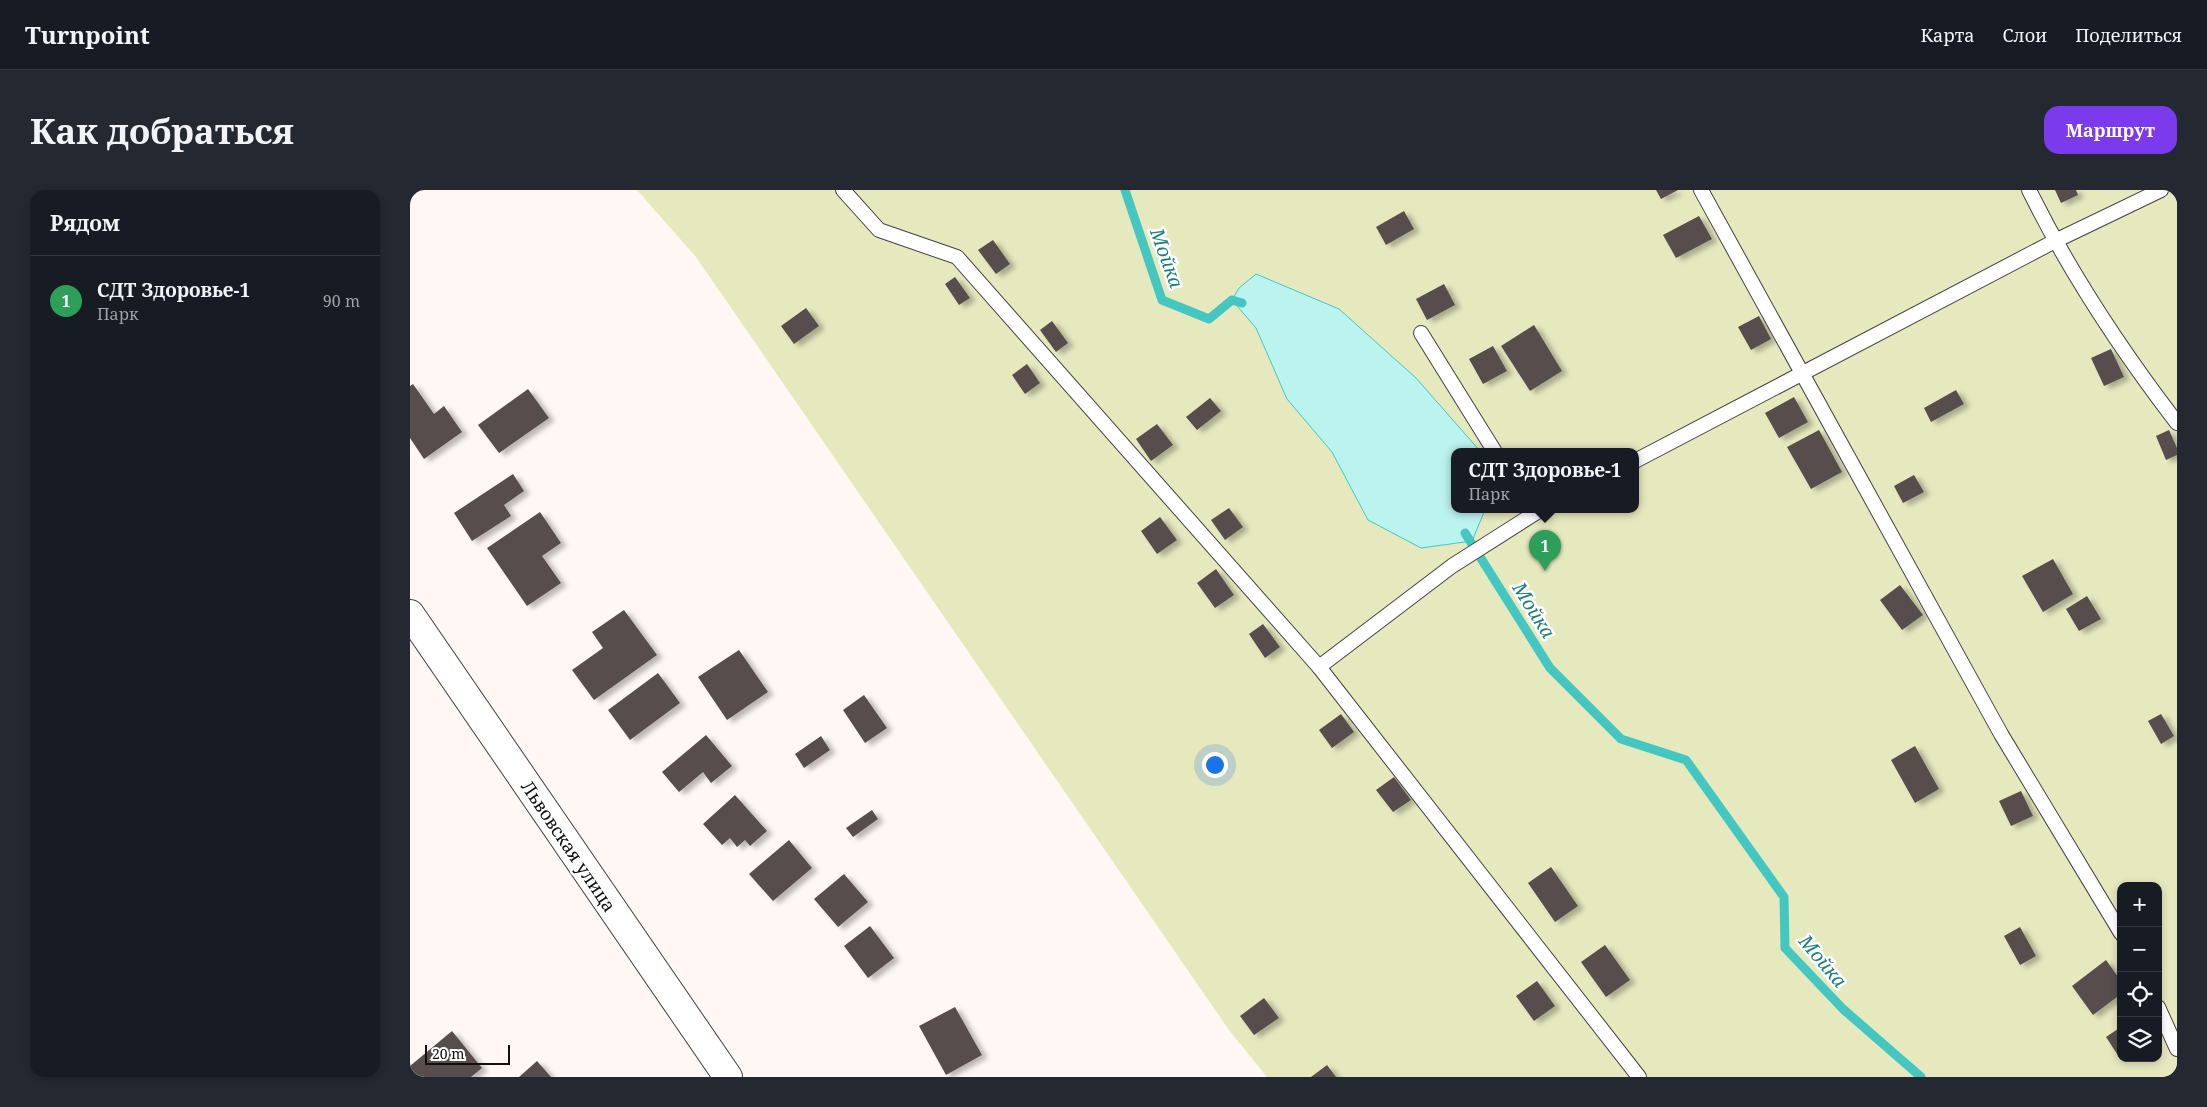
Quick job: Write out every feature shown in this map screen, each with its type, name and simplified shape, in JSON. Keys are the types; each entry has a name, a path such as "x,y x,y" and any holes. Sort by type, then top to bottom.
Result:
{"street":[{"name":"Львовская улица","path":"410,614 728,1077"}],"lane":[{"path":"843,190 879,230 957,257 1319,667 1639,1077"},
{"path":"1701,190 2001,734 2117,927"},
{"path":"2030,190 2054,241 2131,364 2177,423"},
{"path":"1639,459 1803,375 2054,241 2161,190"},
{"path":"1421,333 1493,448"},
{"path":"1319,667 1452,566 1531,513"},
{"path":"2162,1017 2177,1049"}],"green space":[{"path":"637,190 2177,190 2177,1077 1267,1077 1229,1030 696,257"}],"water":[{"path":"1256,274 1339,309 1416,378 1477,448 1451,448 1451,513 1484,513 1472,541 1421,548 1368,520 1332,452 1287,399 1256,328 1232,300 1239,288"}],"building":[{"path":"1656,190 1678,190 1661,199"},
{"path":"2055,190 2076,190 2078,195 2061,203"},
{"path":"1404,211 1414,229 1386,245 1376,227"},
{"path":"1699,216 1712,239 1676,258 1663,235"},
{"path":"993,240 1010,264 996,274 978,250"},
{"path":"955,277 970,298 959,305 945,284"},
{"path":"1444,284 1455,305 1427,320 1416,299"},
{"path":"806,308 819,326 794,344 781,326"},
{"path":"1759,316 1771,339 1751,350 1738,327"},
{"path":"1052,321 1068,343 1056,352 1040,330"},
{"path":"1534,325 1562,371 1530,391 1501,346"},
{"path":"1493,346 1507,371 1483,384 1469,359"},
{"path":"2111,349 2124,377 2104,386 2091,358"},
{"path":"1027,364 1040,383 1025,394 1012,375"},
{"path":"413,384 434,414 444,406 462,432 424,459 410,438 410,386"},
{"path":"528,389 549,418 499,453 478,425"},
{"path":"1956,390 1964,404 1931,422 1924,408"},
{"path":"1794,397 1808,422 1779,438 1765,413"},
{"path":"1210,398 1221,411 1197,430 1186,417"},
{"path":"1157,424 1173,445 1151,461 1136,439"},
{"path":"1819,430 1842,472 1811,489 1787,447"},
{"path":"2169,430 2177,448 2177,455 2166,460 2156,436"},
{"path":"513,474 524,491 504,505 511,516 472,541 454,513"},
{"path":"1914,475 1924,492 1903,503 1894,486"},
{"path":"1229,508 1243,527 1225,540 1211,520"},
{"path":"540,512 561,543 542,556 561,583 527,606 487,548"},
{"path":"1160,517 1177,540 1157,554 1141,531"},
{"path":"2053,559 2073,594 2043,612 2022,576"},
{"path":"1216,569 1234,595 1215,608 1197,583"},
{"path":"1900,585 1923,615 1902,630 1880,600"},
{"path":"2087,596 2101,619 2079,631 2066,609"},
{"path":"624,610 657,655 594,700 572,670 603,648 592,632"},
{"path":"1263,624 1280,647 1265,658 1249,634"},
{"path":"739,650 768,692 727,720 698,677"},
{"path":"658,673 680,703 630,740 608,710"},
{"path":"864,695 887,728 865,743 843,710"},
{"path":"1341,714 1354,732 1332,748 1319,730"},
{"path":"2161,714 2174,736 2161,744 2148,721"},
{"path":"706,735 732,766 711,783 703,772 679,792 662,772"},
{"path":"821,736 830,750 804,768 795,754"},
{"path":"1915,746 1939,789 1915,803 1891,760"},
{"path":"1394,777 1411,800 1393,812 1376,790"},
{"path":"2021,791 2033,816 2011,826 1999,801"},
{"path":"735,795 767,831 750,846 745,840 737,847 730,838 722,845 703,824"},
{"path":"872,810 878,819 853,837 846,828"},
{"path":"789,840 812,868 773,901 749,874"},
{"path":"1551,867 1578,906 1555,922 1528,883"},
{"path":"844,874 868,902 838,927 814,899"},
{"path":"870,926 894,958 868,978 844,946"},
{"path":"2020,927 2036,956 2020,965 2004,936"},
{"path":"1605,945 1630,980 1606,997 1581,962"},
{"path":"2106,960 2117,975 2117,997 2093,1015 2072,986"},
{"path":"1537,981 1555,1006 1534,1021 1516,996"},
{"path":"1264,998 1279,1018 1254,1035 1240,1016"},
{"path":"955,1007 982,1055 946,1075 919,1026"},
{"path":"2117,1030 2117,1054 2106,1037"},
{"path":"452,1031 482,1068 471,1077 416,1077 410,1070 410,1066"},
{"path":"537,1061 551,1077 519,1077"},
{"path":"1327,1065 1336,1077 1311,1077"}],"waterway":[{"name":"Мойка","path":"1125,190 1162,300 1209,319 1232,300 1242,303"},
{"name":"Мойка","path":"1465,533 1550,668 1621,739 1686,760 1784,897 1785,948 1843,1009 1921,1077"}],"place":[{"name":"СДТ Здоровье-1","path":"1545,571"}]}
